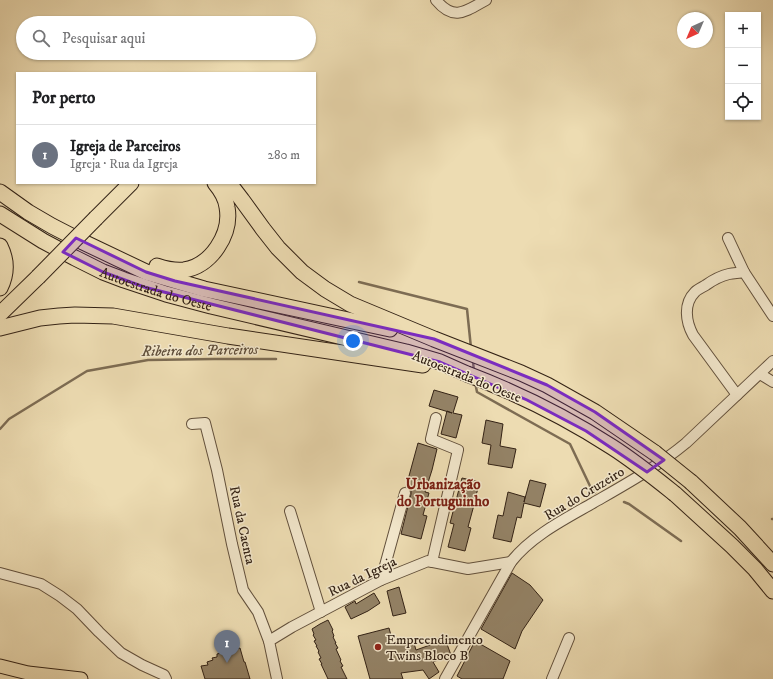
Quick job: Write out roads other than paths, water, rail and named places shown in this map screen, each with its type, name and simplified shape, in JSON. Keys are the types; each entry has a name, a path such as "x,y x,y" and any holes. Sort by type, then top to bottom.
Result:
{"highway":[{"path":"0,314 35,274 92,215 117,184"},
{"path":"92,215 130,184"},
{"path":"123,262 132,259 162,268 185,270 211,256 222,240 226,230 227,220 227,208 223,195 216,184"},
{"path":"230,184 262,229 278,248 302,272 325,289 350,304 434,339"},
{"path":"0,192 28,212 52,226 146,272 204,289 434,339"},
{"name":"Autoestrada do Oeste","path":"0,214 37,238 75,258 103,272 144,287 211,306 366,342 427,362 456,368 527,400 586,431 632,461 675,494 732,546 755,569 773,591"},
{"path":"0,246 5,261 3,282 0,288"},
{"path":"0,302 35,274"},
{"path":"0,328 40,318 75,315 113,316 228,336 427,362"},
{"name":"Autoestrada do Oeste","path":"434,339 521,373 547,385 595,412 626,432 692,482 740,528 773,564"}],"main road":[{"path":"0,666 28,673 81,679"}],"street":[{"path":"436,0 446,10 455,13 462,13 486,0"},
{"path":"728,238 744,272 773,316"},
{"path":"737,395 693,336 686,318 689,300 695,292 714,280 728,274 744,272"},
{"name":"Rua do Cruzeiro","path":"445,679 512,562 520,552 531,542 560,522 667,458 686,443 773,361"},
{"path":"760,374 773,382"},
{"path":"432,562 458,450 431,439 436,418"},
{"name":"Rua da Caenta","path":"192,424 205,423 217,470 243,590 258,612 269,641"},
{"path":"381,580 405,493"},
{"path":"290,511 321,612"},
{"name":"Rua da Igreja","path":"269,641 292,627 381,580 428,561 468,569 512,562"},
{"path":"0,573 41,584 60,596 78,609 121,653 164,675 166,679"},
{"path":"552,679 569,638"},
{"path":"269,641 277,679"}],"waterway":[{"name":"Ribeira dos Parceiros","path":"359,282 467,309 471,348"},
{"name":"Ribeira dos Parceiros","path":"0,429 9,419 87,371 148,360 276,359"},
{"name":"Ribeira dos Parceiros","path":"473,361 474,372"},
{"name":"Ribeira dos Parceiros","path":"475,382 477,392 570,444 590,486 595,493"},
{"name":"Ribeira dos Parceiros","path":"624,502 681,541"}],"place":[{"name":"Empreendimento Twins Bloco B","path":"378,647"},
{"name":"Igreja de Parceiros","path":"227,663"}],"district":[{"name":"Urbanização do Portuguinho","path":"443,492"}]}
